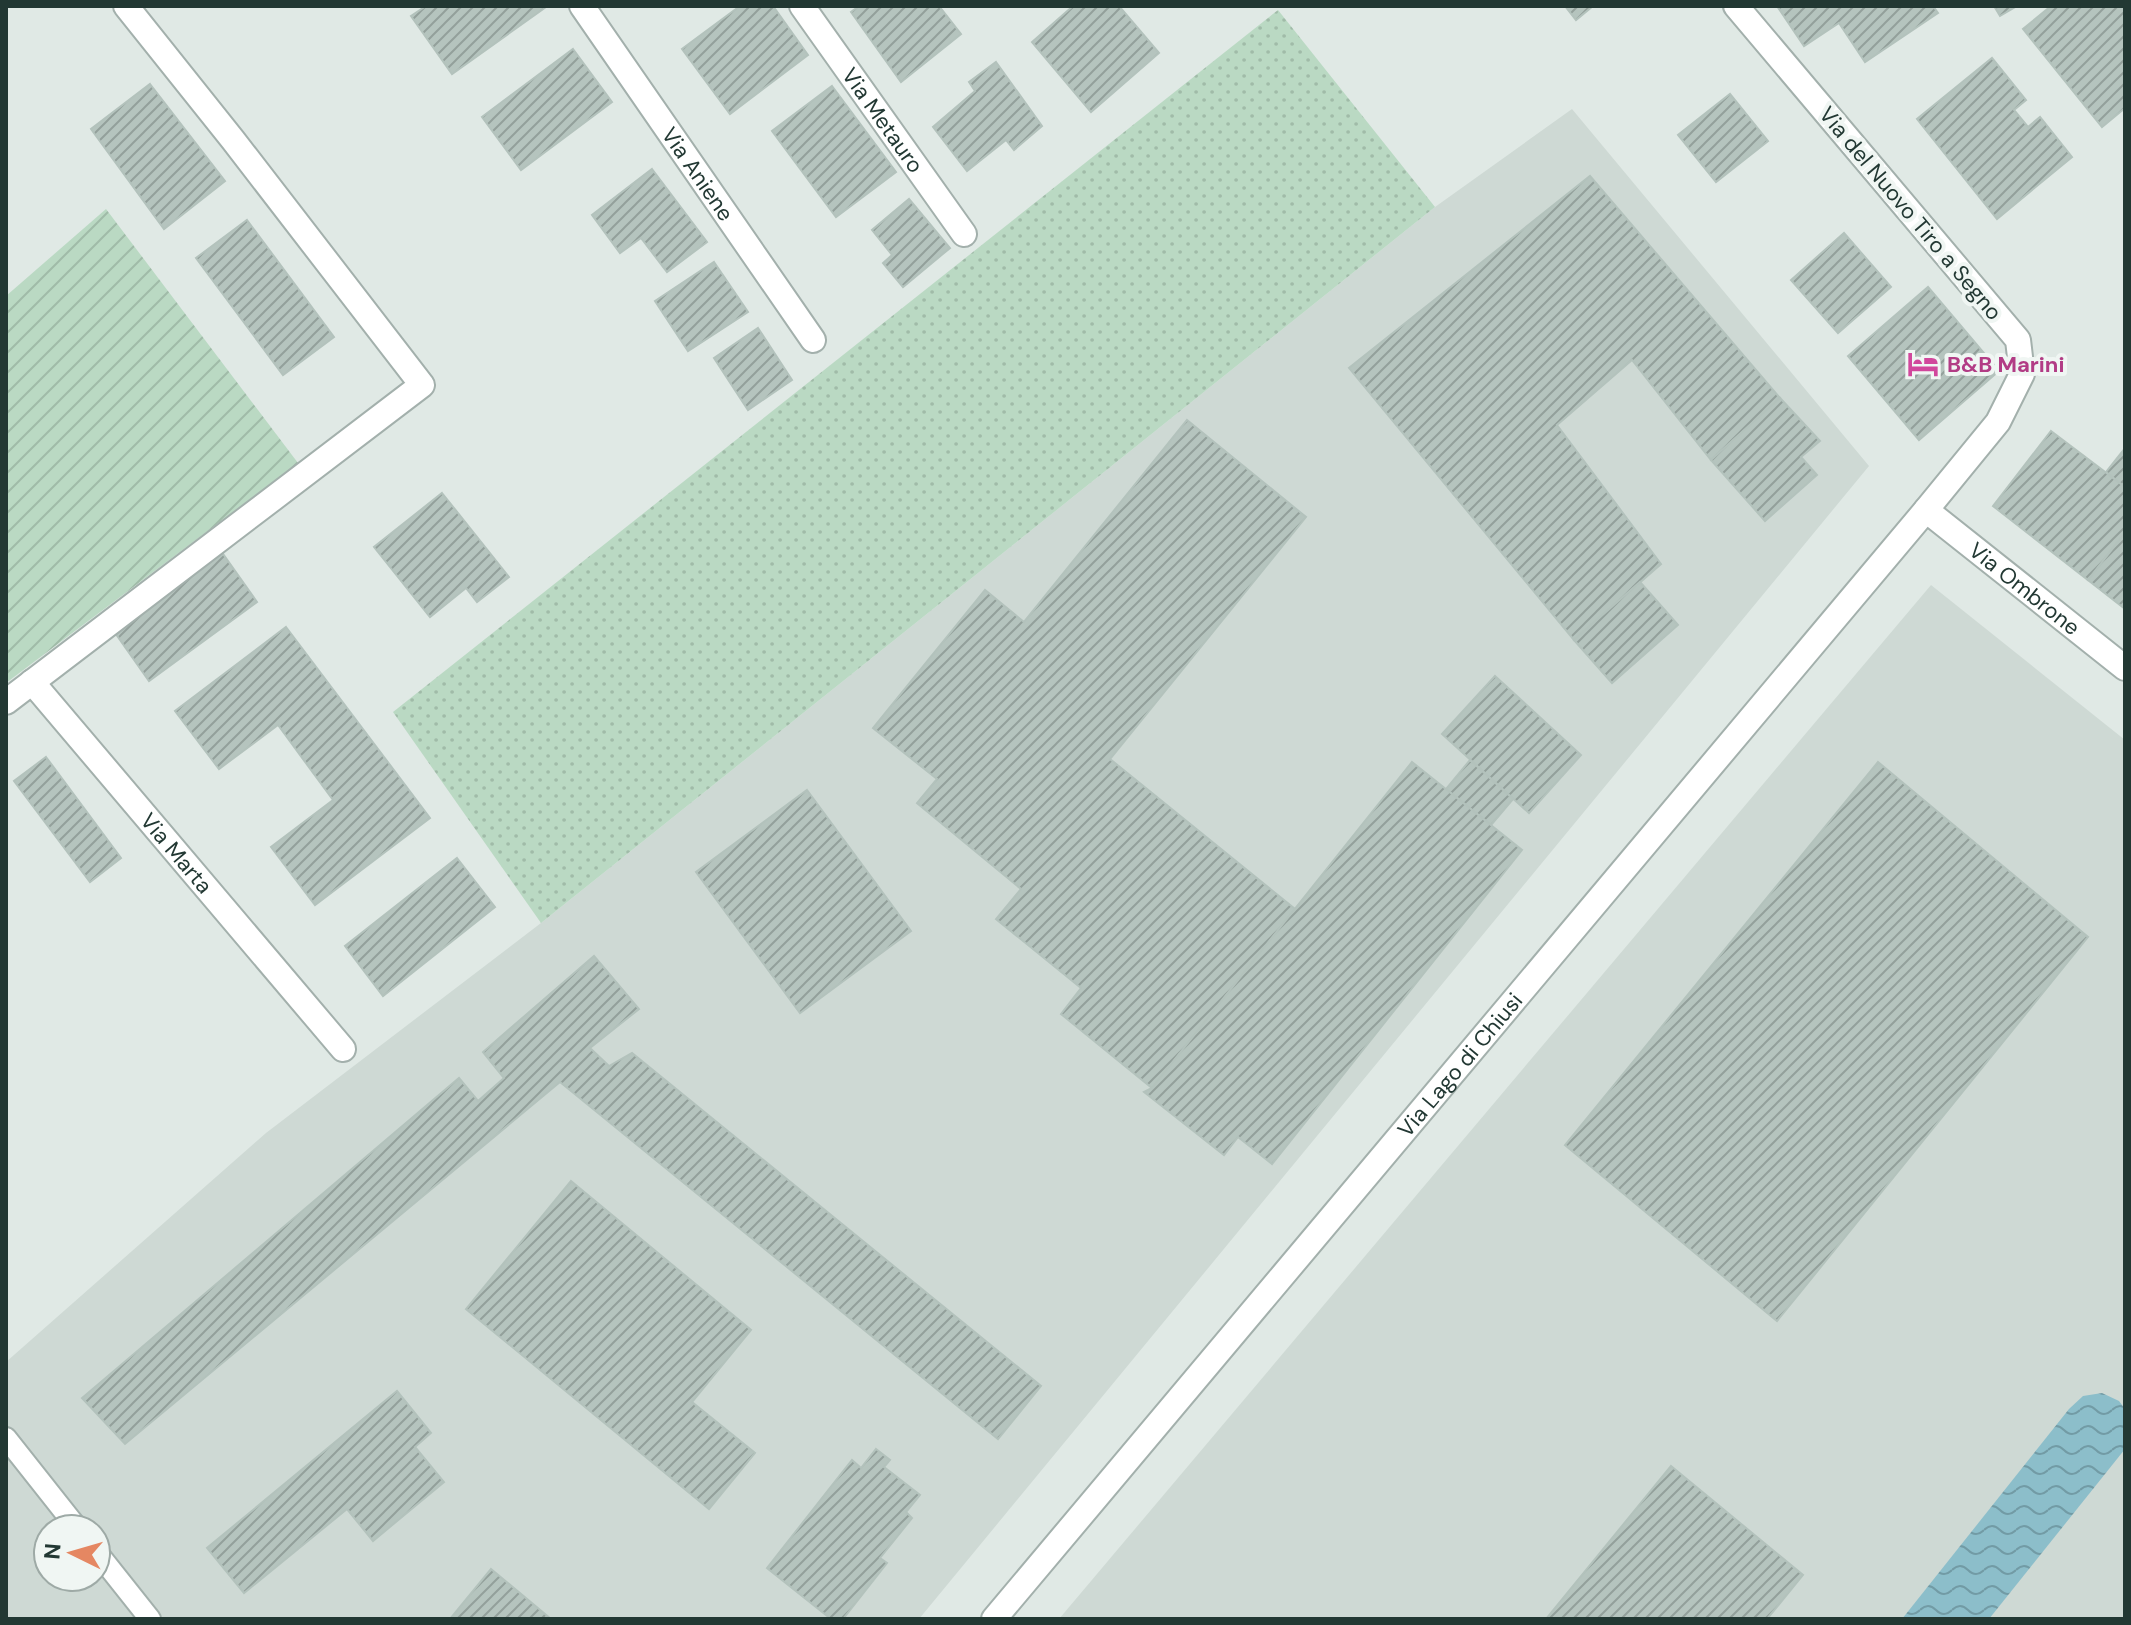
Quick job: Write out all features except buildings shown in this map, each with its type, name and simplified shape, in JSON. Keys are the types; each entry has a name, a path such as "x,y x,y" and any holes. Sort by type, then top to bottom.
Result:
{"street":[{"path":"6,702 422,385 126,6"},
{"name":"Via Aniene","path":"582,6 813,340"},
{"name":"Via Metauro","path":"802,6 964,234"},
{"name":"Via del Nuovo Tiro a Segno","path":"1736,6 2018,340 2022,374 1998,422 1926,510"},
{"name":"Via Ombrone","path":"1926,510 2125,668"},
{"name":"Via Lago di Chiusi","path":"994,1619 1926,510"},
{"name":"Via Marta","path":"32,682 343,1049"}],"lane":[{"path":"6,1438 65,1513"},
{"path":"112,1571 150,1619"}],"shaded area":[{"path":"1572,109 1869,466 919,1619 6,1619 6,1362 266,1133 541,923 1435,207"},
{"path":"1931,585 2125,740 2125,1619 1059,1619"}],"green space":[{"path":"1278,10 1435,207 541,923 393,712"},
{"path":"106,209 298,463 6,683 6,296"}],"water":[{"path":"2102,1393 2119,1401 2125,1409 2125,1449 1989,1619 1902,1619 2069,1409 2083,1396"}],"place":[{"name":"B&B Marini","path":"1923,364"}]}
